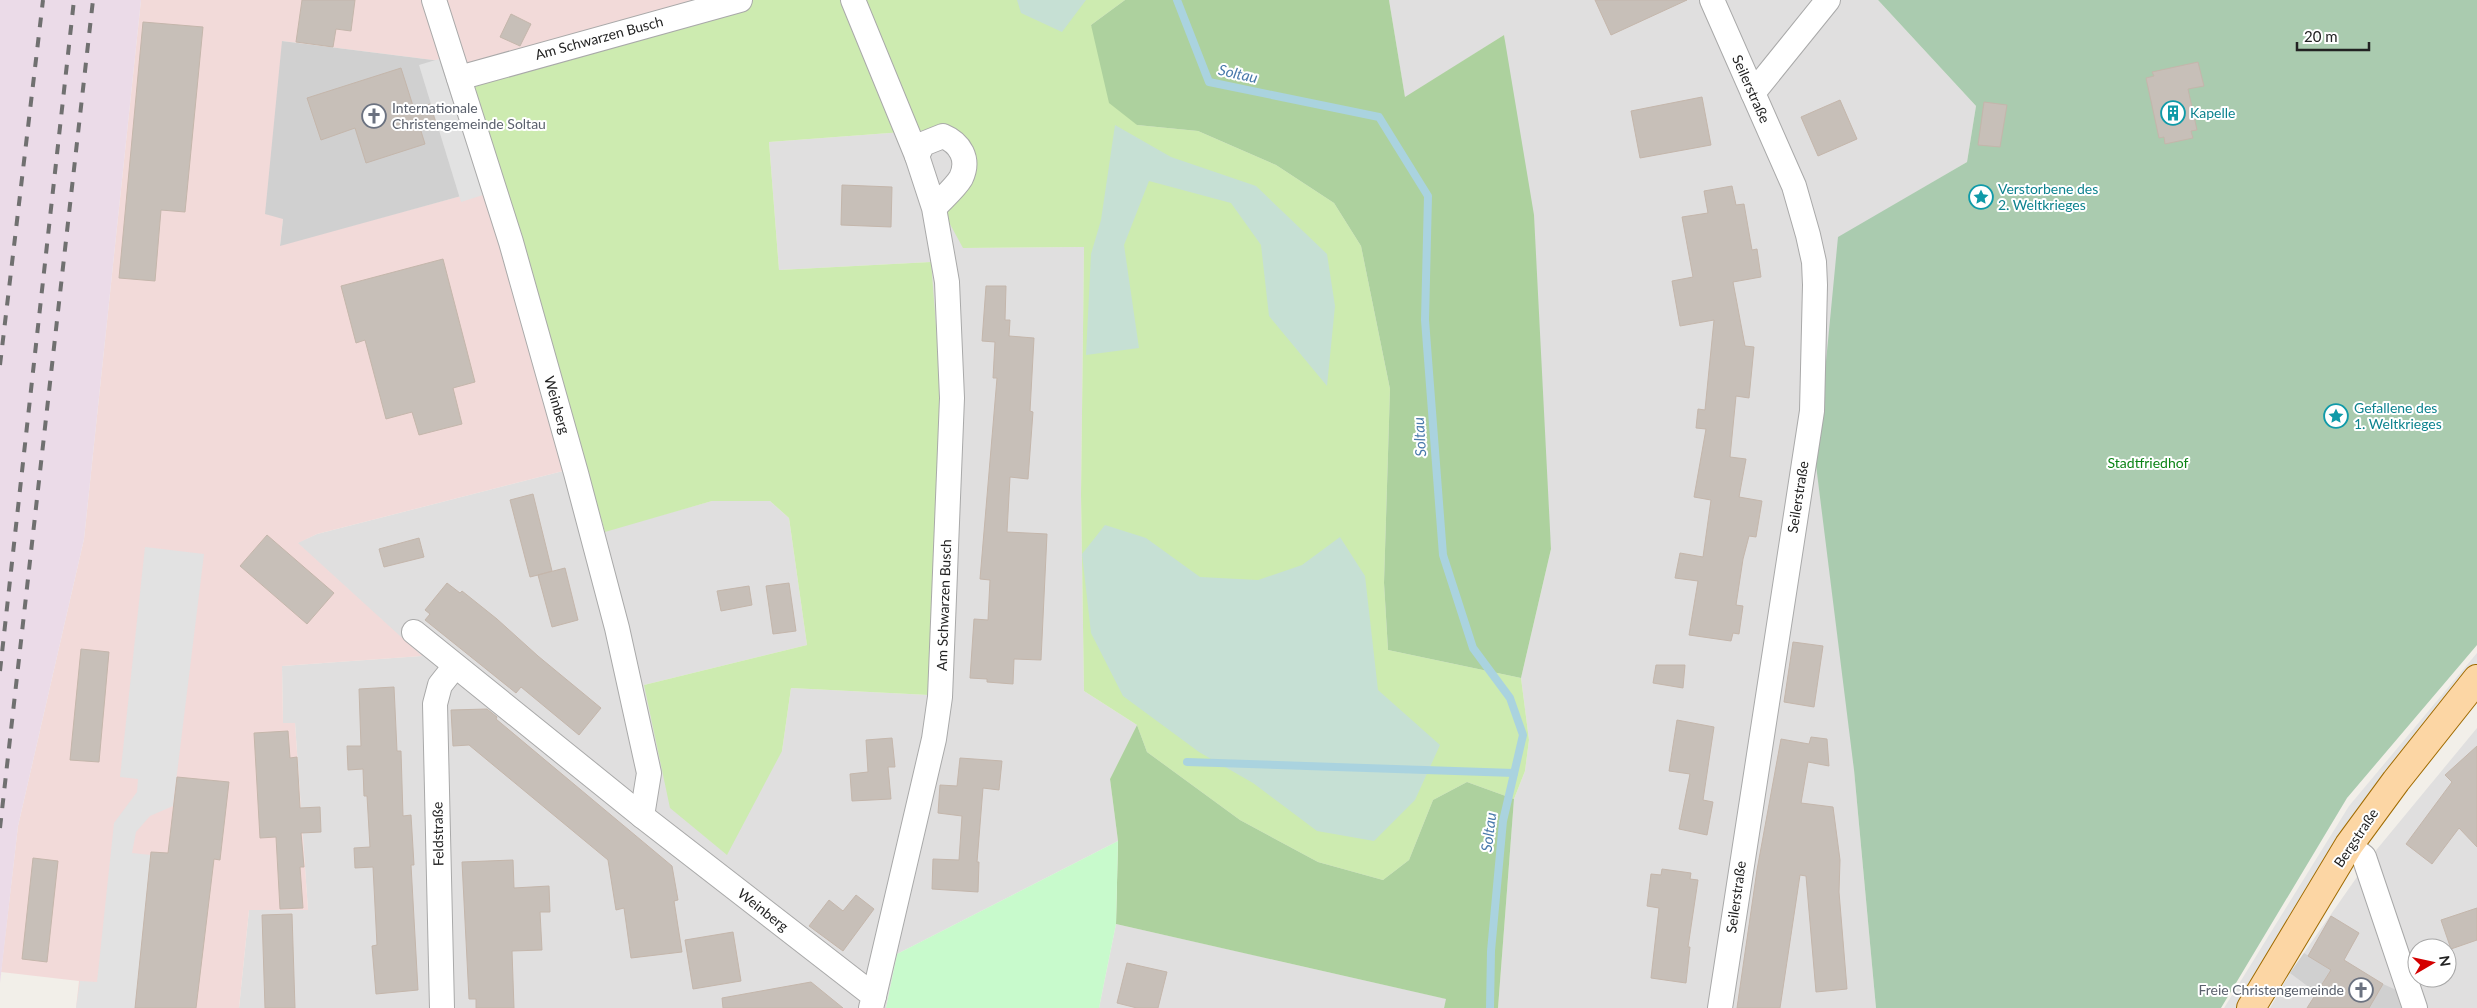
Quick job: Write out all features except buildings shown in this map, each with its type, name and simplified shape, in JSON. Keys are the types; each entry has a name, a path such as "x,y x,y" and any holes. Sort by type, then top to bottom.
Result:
{"main road":[{"name":"Bergstraße","path":"2251,1008 2349,845 2396,781 2477,679"}],"street":[{"name":"Weinberg","path":"434,0 511,242 545,360 617,628 648,773 642,816"},
{"name":"Am Schwarzen Busch","path":"459,78 740,0"},
{"name":"Am Schwarzen Busch","path":"853,0 917,156 934,208 947,282 952,398 940,697 934,739 872,1002"},
{"name":"Seilerstraße","path":"1712,0 1794,186 1814,262 1812,411 1720,1008"},
{"path":"1753,93 1828,0"},
{"path":"917,156 923,144 944,136 957,142 964,157 961,177 934,208"},
{"name":"Weinberg","path":"414,632 872,1002"},
{"name":"Feldstraße","path":"442,1008 435,704 440,685 455,666"},
{"path":"2349,845 2364,857 2415,1008"}],"shaded area":[{"path":"0,0 141,0 84,539 18,826 0,983"},
{"path":"141,0 421,0 441,61 282,41 283,219 280,245 483,190 567,470 317,534 298,543 422,656 282,666 283,723 295,723 308,910 249,910 239,1008 76,1008 79,981 1,972 18,826 84,539"},
{"path":"445,0 712,0 471,77"},
{"path":"1389,0 1878,0 1976,106 1967,162 1838,238 1854,770 1876,1008 1498,1008 1514,799 1525,771 1529,740 1521,678 1551,549 1504,35 1405,98"},
{"path":"282,41 441,61 483,190 280,246 283,219 265,214"},
{"path":"439,59 483,195 461,202 419,65"},
{"path":"943,129 962,137 963,248 1084,247 1081,495 1084,691 1137,725 1110,779 1118,841 897,954 886,1008 239,1008 249,910 308,910 295,723 283,723 282,666 421,656 297,543 317,534 567,470 586,536 712,501 770,501 789,518 807,645 644,685 782,751 791,688 929,695 931,262 779,270 769,142"},
{"path":"145,547 204,554 173,806 150,816 136,832 132,853 151,855 135,1008 76,1008 80,981 97,982 114,823 137,792 138,779 120,777"},
{"path":"2477,653 2477,668 2239,1008 2224,1008 2349,806"},
{"path":"2477,728 2477,1008 2270,1008 2290,973 2373,854"},
{"path":"1116,924 1447,999 1444,1008 1099,1008"},
{"path":"2304,953 2331,970 2321,986 2356,1008 2337,1008 2290,973"},
{"path":"2383,984 2403,993 2407,1008 2369,1008"}],"green space":[{"path":"713,0 1125,0 1091,25 1137,125 1198,131 1276,165 1334,203 1361,246 1390,389 1384,583 1388,650 1521,678 1529,740 1525,771 1514,799 1467,782 1433,800 1409,860 1383,880 1318,862 1240,820 1147,752 1137,725 1084,691 1081,495 1084,247 963,248 945,215 965,180 943,129 769,142 779,270 931,262 942,402 929,695 791,688 782,751 727,855 670,808 644,685 807,645 789,518 770,501 712,501 605,532 471,77"},
{"path":"1017,0 1086,0 1062,32 1021,13"},
{"path":"1125,0 1389,0 1405,97 1504,35 1534,215 1551,549 1521,678 1388,650 1384,583 1390,389 1361,246 1334,203 1276,165 1198,131 1137,125 1109,103 1091,25"},
{"name":"Stadtfriedhof","path":"1878,0 2477,0 2477,645 2347,798 2221,1008 1876,1008 1854,770 1816,465 1838,237 1967,162 1976,106"},
{"path":"1115,125 1171,157 1256,186 1327,254 1335,306 1327,386 1269,316 1261,245 1231,203 1149,181 1124,245 1139,348 1086,355 1091,254 1101,220"},
{"path":"1105,525 1146,538 1200,577 1258,580 1302,565 1340,537 1365,576 1378,690 1440,745 1415,800 1374,841 1317,831 1253,783 1199,752 1123,696 1091,633 1082,554"},
{"path":"1137,725 1147,752 1240,820 1318,862 1383,880 1409,860 1433,800 1467,782 1514,799 1498,1008 1444,1008 1446,999 1116,924 1118,841 1110,779"},
{"path":"1118,841 1116,924 1099,1008 886,1008 897,954"}],"waterway":[{"name":"Soltau","path":"1177,0 1209,82 1379,117 1428,196 1425,320 1443,555 1473,648 1510,698 1523,735 1503,821 1491,951 1490,1008"},
{"path":"1187,762 1514,773"}],"railway":[{"path":"0,365 43,0"},
{"path":"0,671 74,0"},
{"path":"0,828 93,0"}],"place":[{"name":"Kapelle","path":"2173,113"},
{"name":"Internationale Christengemeinde Soltau","path":"374,116"},
{"name":"Verstorbene des 2. Weltkrieges","path":"1981,197"},
{"name":"Gefallene des 1. Weltkrieges","path":"2336,416"},
{"name":"Freie Christengemeinde","path":"2361,990"}]}
